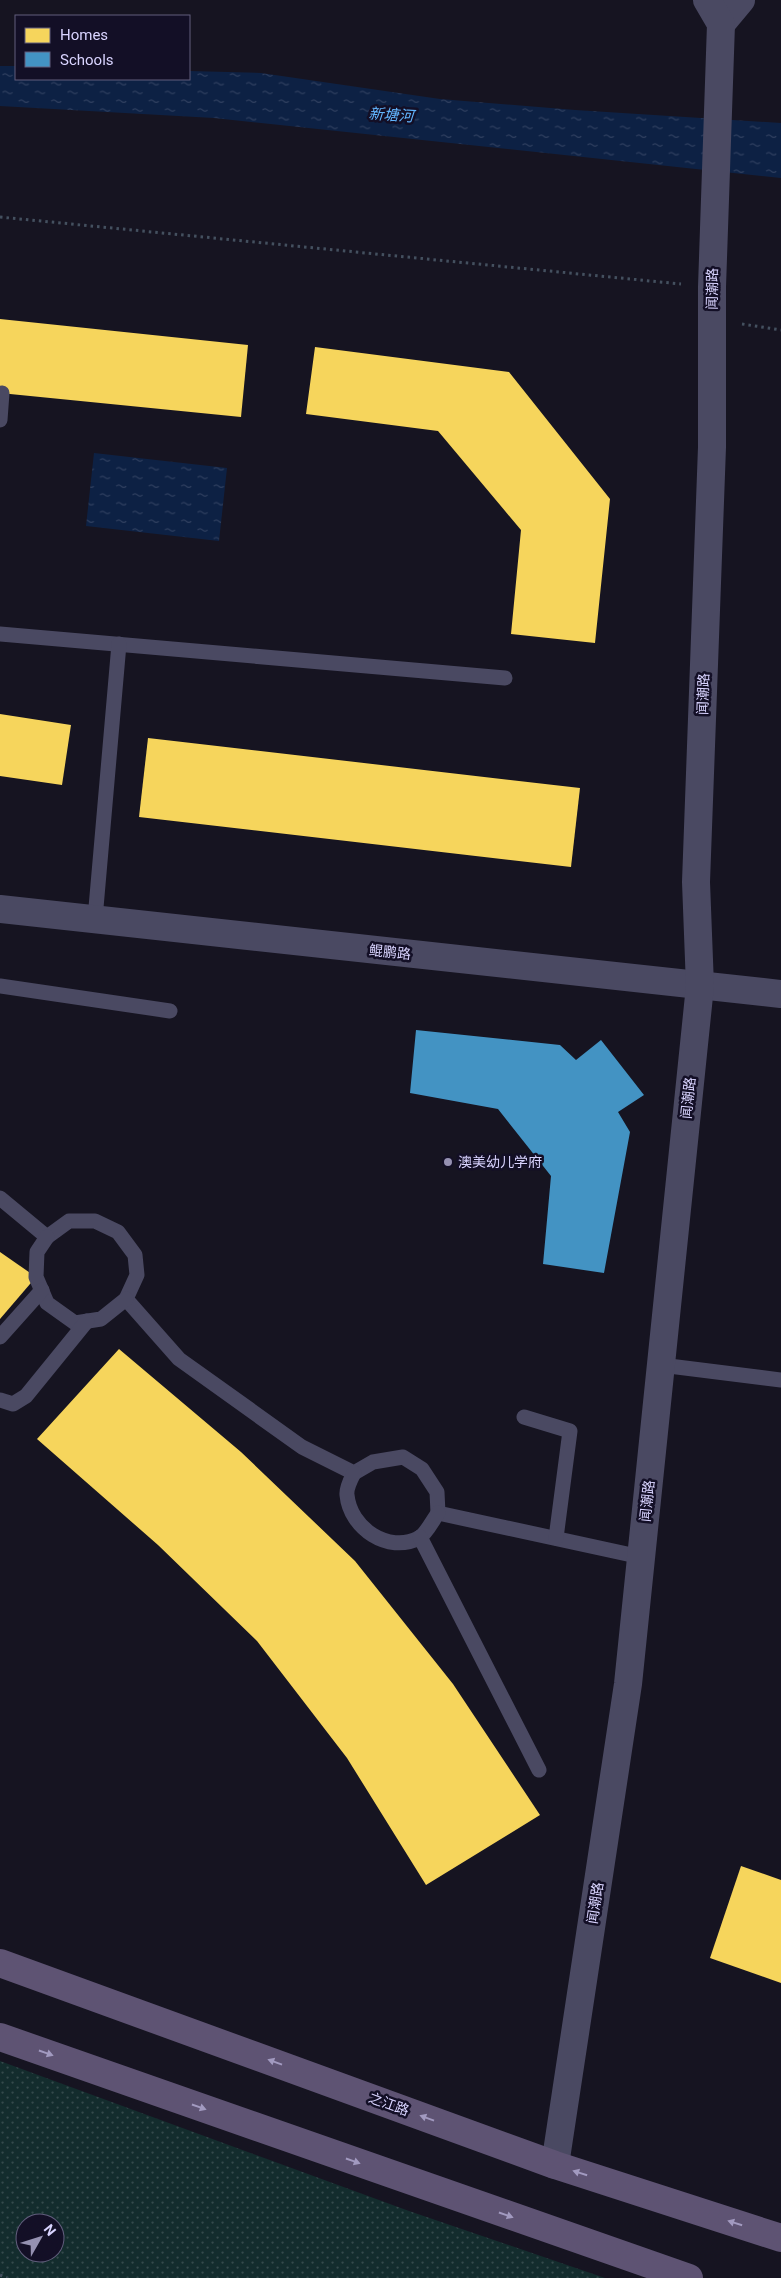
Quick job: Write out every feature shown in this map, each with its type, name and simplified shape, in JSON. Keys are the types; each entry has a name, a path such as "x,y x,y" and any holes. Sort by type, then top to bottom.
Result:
{"main road":[{"name":"之江路","path":"0,1962 555,2164 781,2238"},
{"path":"0,2037 689,2278"}],"street":[{"path":"707,0 721,24 742,0"},
{"name":"闻潮路","path":"555,2164 628,1684 700,986 696,882 712,447 712,287 721,24"},
{"name":"鲲鹏路","path":"0,909 781,994"}],"lane":[{"path":"0,420 2,393"},
{"path":"0,634 505,678"},
{"path":"96,920 119,644"},
{"path":"0,986 170,1011"},
{"path":"0,1198 47,1237"},
{"path":"70,1221 95,1222 118,1232 135,1255 137,1276 126,1299 101,1319 74,1323 47,1303 36,1277 37,1252 47,1237 70,1221"},
{"path":"0,1338 42,1290"},
{"path":"126,1299 179,1359 302,1447 354,1473"},
{"path":"0,1400 13,1404 26,1396 87,1321"},
{"path":"660,1365 781,1380"},
{"path":"524,1417 570,1431 556,1538"},
{"path":"403,1457 422,1469 437,1492 438,1513 420,1537 398,1544 375,1537 351,1514 347,1493 354,1473 373,1462 403,1457"},
{"path":"438,1513 641,1557"},
{"path":"420,1537 539,1770"}],"path":[{"path":"0,217 712,287"},
{"path":"712,320 781,330"},
{"path":"0,2275 7,2278"}],"green space":[{"path":"0,2061 409,2211 605,2278 0,2278"}],"water":[{"name":"新塘河","path":"0,66 15,66 15,80 190,80 190,71 261,73 440,99 781,123 781,178 214,118 0,106"},
{"path":"94,453 227,468 219,541 86,526"}],"building: Homes":[{"path":"0,319 248,345 241,417 0,393"},
{"path":"315,347 509,372 610,499 595,643 511,634 521,530 438,431 306,414"},
{"path":"0,714 71,725 62,785 0,776"},
{"path":"148,738 580,788 571,867 139,817"},
{"path":"0,1252 36,1277 0,1319"},
{"path":"119,1349 241,1452 355,1561 453,1684 540,1815 426,1885 347,1758 257,1641 158,1545 37,1439"},
{"path":"741,1866 781,1880 781,1983 710,1958"}],"building: Schools":[{"path":"416,1030 560,1045 576,1060 601,1040 644,1095 618,1112 630,1132 604,1273 543,1264 551,1176 498,1109 410,1093"}],"place":[{"name":"澳美幼儿学府","path":"448,1162"}]}
